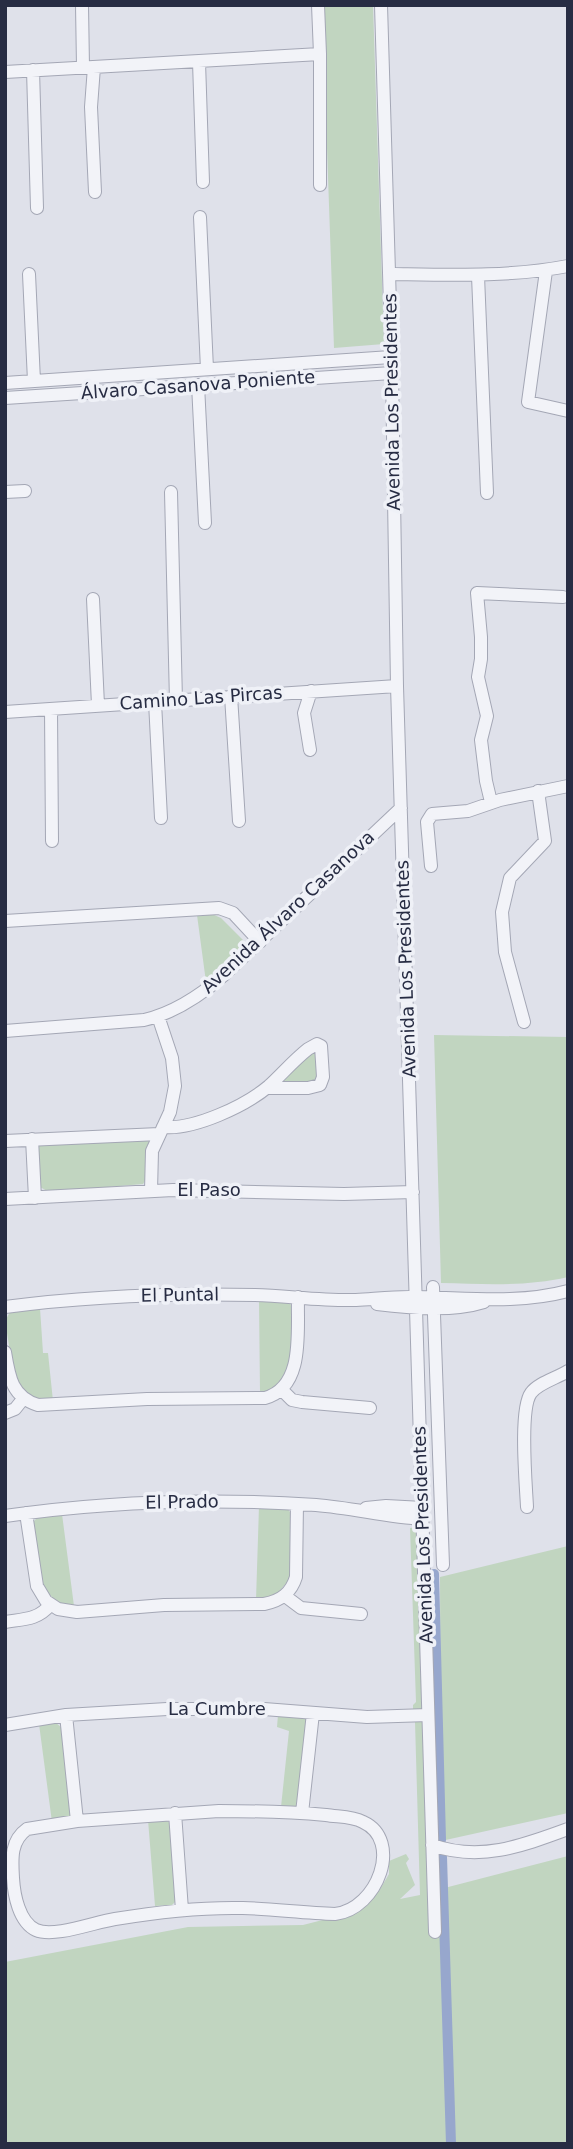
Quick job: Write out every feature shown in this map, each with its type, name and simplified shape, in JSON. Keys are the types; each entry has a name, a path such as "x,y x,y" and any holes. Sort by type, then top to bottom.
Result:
{"street":[{"path":"82,5 95,192"},
{"path":"318,5 320,185"},
{"name":"Avenida Los Presidentes","path":"381,5 392,373 397,686 435,1932"},
{"path":"5,72 320,54"},
{"path":"199,62 203,182"},
{"path":"33,70 37,208"},
{"path":"200,217 206,369"},
{"path":"395,274 478,276 546,271 568,266"},
{"path":"546,271 528,402 568,411"},
{"path":"29,274 34,382"},
{"path":"478,276 487,493"},
{"name":"Álvaro Casanova Poniente","path":"5,383 391,357"},
{"path":"239,367 240,382"},
{"name":"Álvaro Casanova Poniente","path":"5,398 392,373"},
{"path":"198,385 205,523"},
{"path":"5,492 25,491"},
{"path":"171,492 176,701"},
{"path":"491,802 481,740 486,716 485,700 478,677 481,637 477,593 563,597"},
{"path":"93,599 98,705"},
{"name":"Camino Las Pircas","path":"5,712 397,686"},
{"path":"310,751 304,713 311,691"},
{"path":"231,696 239,821"},
{"path":"155,702 161,818"},
{"path":"51,709 52,841"},
{"path":"431,866 427,822 434,813 468,811 491,802 568,786"},
{"path":"524,1022 505,952 502,912 510,878 545,841 538,791"},
{"name":"Avenida Álvaro Casanova","path":"5,1031 125,1022 158,1016 201,994 401,808"},
{"path":"5,921 214,908 257,944"},
{"path":"151,1191 151,1159 172,1103 175,1077 170,1049 158,1016"},
{"path":"5,1141 178,1128 204,1120 241,1103 267,1088 308,1049 317,1044 321,1046 323,1077 320,1086 267,1088"},
{"path":"32,1139 35,1198"},
{"name":"El Paso","path":"5,1199 151,1191 344,1194 413,1192"},
{"name":"El Puntal","path":"5,1307 64,1300 155,1295 416,1302 434,1297 466,1297 488,1301 532,1298 568,1291"},
{"path":"5,1352 12,1385 23,1399 38,1405 137,1399 265,1398 282,1390 294,1368 298,1297"},
{"name":"Avenida Los Presidentes","path":"434,1297 443,1566"},
{"path":"527,1507 524,1419 530,1394 568,1371"},
{"path":"282,1390 292,1400 370,1408"},
{"path":"5,1413 13,1411 23,1399"},
{"name":"El Prado","path":"5,1516 91,1506 226,1501 359,1509 386,1506 423,1514"},
{"path":"26,1513 37,1586 50,1605 77,1612 164,1605 275,1602 285,1596 296,1577 297,1504"},
{"path":"285,1596 301,1608 361,1614"},
{"path":"5,1622 43,1614 50,1605"},
{"name":"La Cumbre","path":"5,1725 66,1715 209,1708 264,1709 367,1717 428,1715"},
{"path":"302,1813 313,1713"},
{"path":"66,1715 77,1822"},
{"path":"174,1813 182,1910"},
{"path":"174,1813 302,1813 355,1819 367,1823 375,1831 381,1850 381,1872 373,1891 358,1905 347,1912 335,1914 248,1908 182,1910 114,1919 53,1932 32,1928 24,1919 15,1893 12,1861 15,1843 22,1832 32,1827 174,1813"},
{"path":"432,1845 466,1854 493,1853 568,1829"}],"green space":[{"path":"322,5 373,5 384,344 334,348"},
{"path":"212,914 221,918 245,942 244,947 206,982 197,915"},
{"path":"434,1035 568,1037 568,1277 520,1284 441,1283"},
{"path":"317,1050 318,1077 315,1083 285,1082 283,1079 303,1057"},
{"path":"147,1139 149,1142 143,1184 49,1192 40,1187 40,1145"},
{"path":"259,1300 290,1302 292,1310 287,1372 281,1382 272,1389 260,1393"},
{"path":"40,1308 43,1353 48,1353 53,1401 29,1397 14,1376 5,1321 10,1312"},
{"path":"259,1506 287,1508 290,1512 290,1579 275,1596 256,1600"},
{"path":"62,1514 74,1606 61,1603 51,1596 37,1561 33,1522 38,1517"},
{"path":"418,1527 423,1711 413,1712 416,1702 410,1528"},
{"path":"568,1546 568,1813 441,1841 440,1577"},
{"path":"278,1715 302,1717 307,1720 296,1807 281,1807 289,1731 277,1727"},
{"path":"415,1722 423,1722 429,1892 568,1856 568,2144 5,2144 5,1962 188,1927 303,1925 354,1912 379,1891 389,1874 389,1861 406,1854 409,1859 406,1863 415,1885 400,1899 420,1895"},
{"path":"56,1723 61,1727 72,1814 69,1819 52,1822 39,1724"},
{"path":"148,1820 170,1823 176,1901 172,1905 155,1906"}],"waterway":[{"path":"434,1574 441,1840"},
{"path":"442,1857 451,2144"}]}
